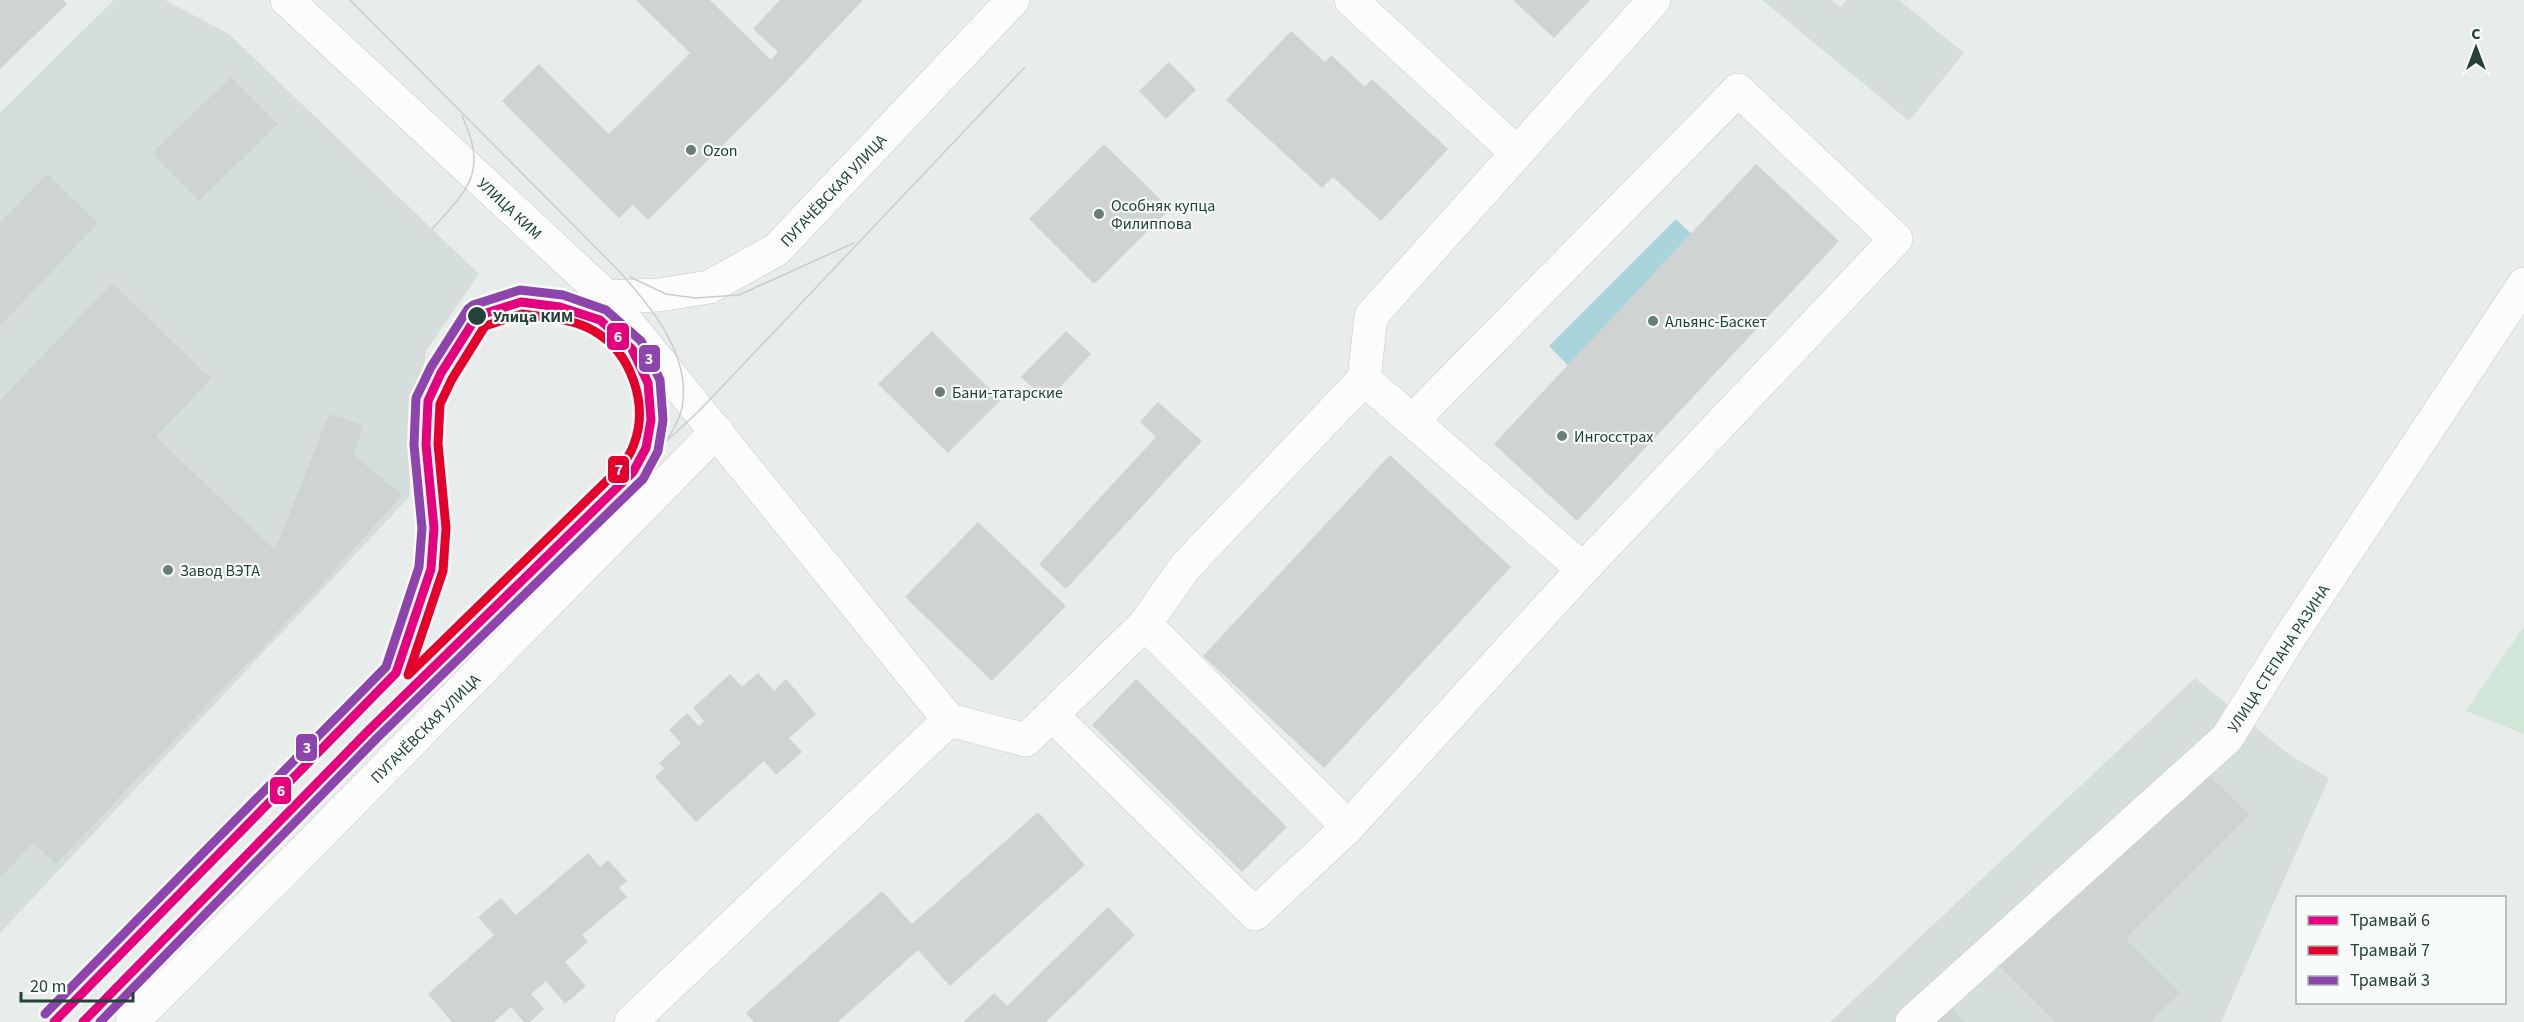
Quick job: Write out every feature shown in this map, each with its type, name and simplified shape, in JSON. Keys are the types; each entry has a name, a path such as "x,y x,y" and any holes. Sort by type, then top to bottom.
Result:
{"street":[{"name":"УЛИЦА КИМ","path":"287,0 607,297 949,720"},
{"name":"ПУГАЧЁВСКАЯ УЛИЦА","path":"607,297 659,295 709,287 776,250 1013,0"},
{"path":"1351,0 1517,153"},
{"path":"631,1022 949,720 1026,740 1145,624 1185,567 1364,379 1371,316 1654,0"},
{"path":"1052,716 1255,914 1348,827 1583,569 1896,239 1738,90 1412,421"},
{"name":"УЛИЦА СТЕПАНА РАЗИНА","path":"1912,1022 2227,738 2290,637 2524,284"},
{"path":"1364,379 1583,569"},
{"name":"ПУГАЧЁВСКАЯ УЛИЦА","path":"132,1022 297,858 717,431"},
{"path":"1145,624 1348,827"}],"shaded area":[{"name":"Завод ВЭТА","path":"114,0 165,0 229,34 479,274 426,351 409,497 0,933 0,113"},
{"path":"1762,0 1832,0 1840,7 1846,0 1899,0 1964,53 1909,121"},
{"path":"2195,678 2290,755 2329,778 2221,1022 1830,1022"}],"green space":[{"path":"2524,626 2524,734 2466,711"}],"water":[{"name":"Альянс-Баскет","path":"1676,219 1756,297 1631,430 1549,346"}],"building":[{"path":"0,0 63,0 67,4 0,69"},
{"path":"636,0 710,0 771,60 778,52 753,29 780,0 863,0 779,89 648,220 633,205 619,218 502,101 539,64 609,134 690,53"},
{"path":"1513,0 1590,0 1554,38"},
{"path":"1291,31 1325,62 1331,55 1365,87 1372,79 1448,149 1381,221 1333,177 1322,188 1226,100"},
{"path":"1169,62 1196,90 1166,119 1139,91"},
{"path":"231,77 278,124 199,201 152,153"},
{"name":"Особняк купца Филиппова","path":"1104,144 1170,209 1094,284 1029,219"},
{"path":"1756,164 1839,241 1577,521 1494,444"},
{"path":"47,174 98,223 0,326 0,223"},
{"name":"Завод ВЭТА","path":"112,283 212,378 156,437 275,550 329,414 363,425 354,455 402,495 317,590 56,864 33,843 0,878 0,400"},
{"name":"Бани-татарские","path":"932,331 1001,400 948,453 878,384"},
{"path":"1066,331 1091,354 1047,401 1021,377"},
{"path":"1158,402 1202,441 1066,589 1039,564 1156,437 1140,422"},
{"path":"1390,455 1511,567 1324,768 1203,656"},
{"path":"978,522 1066,606 992,681 905,597"},
{"path":"758,673 774,691 786,679 816,714 789,738 802,752 776,775 764,761 696,822 655,777 664,768 659,763 681,743 669,730 687,713 699,726 704,721 693,708 730,674 742,687"},
{"path":"1136,679 1287,827 1242,872 1092,725"},
{"path":"2200,766 2250,815 2126,939 2180,993 2150,1022 2055,1022 1999,966"},
{"path":"1038,812 1085,865 950,986 918,950 838,1022 754,1022 746,1013 882,891 912,924"},
{"path":"588,853 600,867 608,860 627,881 619,888 627,897 582,935 588,942 565,962 586,986 565,1004 546,981 531,994 544,1009 530,1022 524,1022 511,1007 494,1022 452,1022 428,994 494,935 478,917 501,898 516,915"},
{"path":"1108,907 1135,935 1046,1022 963,1022 994,993 1007,1006"},
{"path":"1949,1004 1965,1022 1930,1022"}],"tram line":[{"path":"350,0 617,269 655,315 675,350 681,369 683,388 681,412 667,441"},
{"path":"633,472 700,410 1025,67"},
{"path":"432,229 456,202 471,178 474,165 473,151 470,135 462,116"},
{"path":"630,277 666,294 695,298 739,295 854,243"},
{"name":"3","path":"45,1014 386,667 419,567 422,528 414,445 416,398 431,367 468,309 473,305 520,290 563,295 606,310 641,341 660,380 663,420 658,451 643,479 376,739 100,1022"},
{"name":"6","path":"54,1022 396,673 431,569 434,528 426,444 428,401 441,373 477,316 521,302 560,307 600,320 632,349 648,383 651,420 646,448 633,472 368,731 83,1022"},
{"name":"7","path":"522,314 559,319 586,327 607,340 618,352 634,380 638,396 638,429 634,444 623,465 408,675 443,571 446,528 438,444 440,404 452,379 485,326 522,314"}],"place":[{"name":"Ozon","path":"691,150"},
{"name":"Особняк купца Филиппова","path":"1099,214"},
{"name":"Улица КИМ","path":"477,316"},
{"name":"Альянс-Баскет","path":"1653,321"},
{"name":"Бани-татарские","path":"940,392"},
{"name":"Ингосстрах","path":"1562,436"},
{"name":"Завод ВЭТА","path":"168,570"}]}
